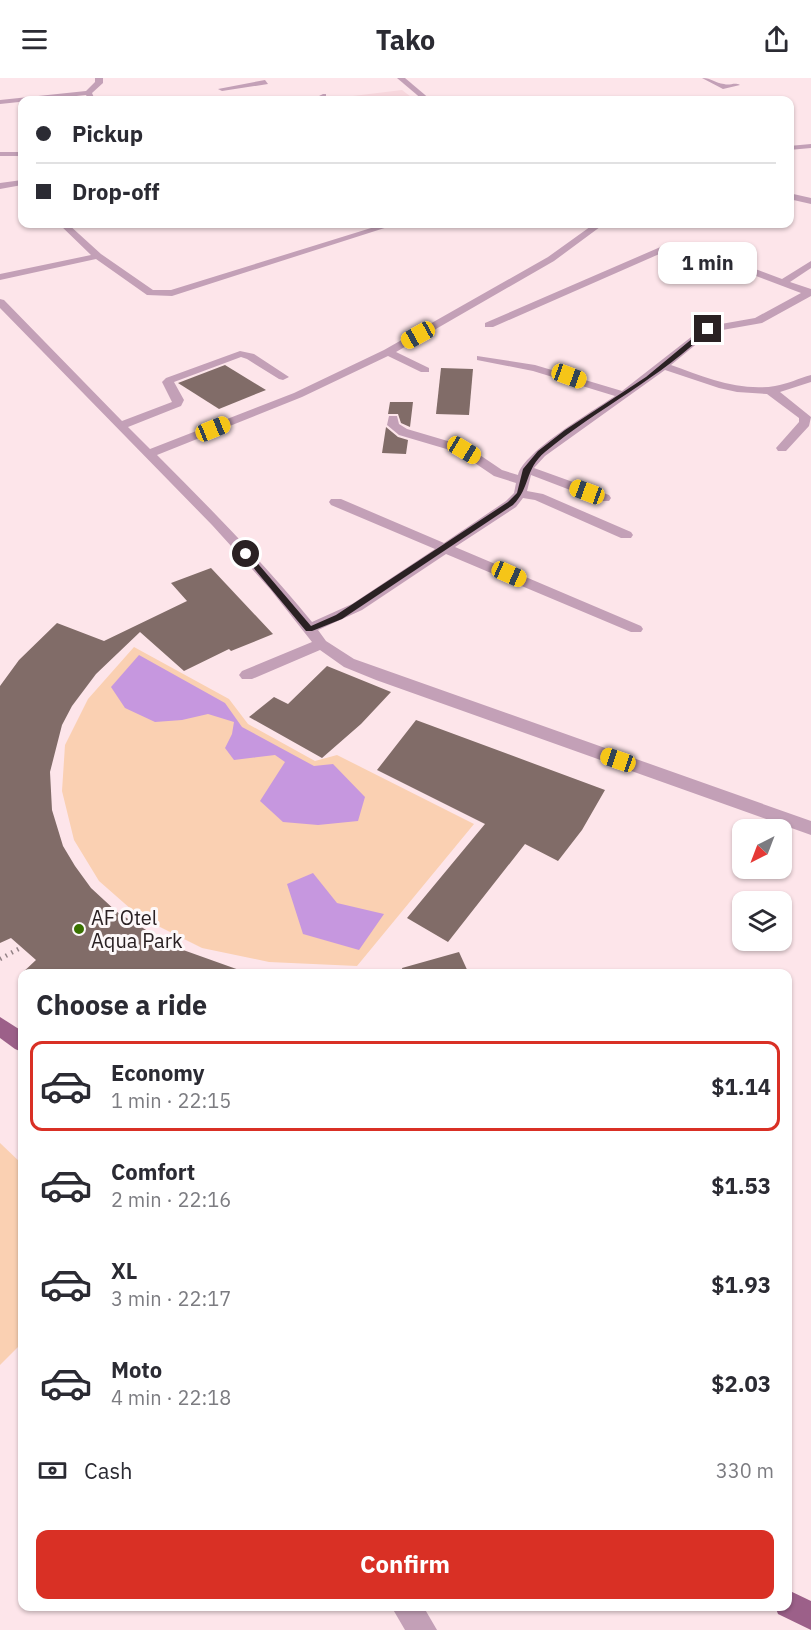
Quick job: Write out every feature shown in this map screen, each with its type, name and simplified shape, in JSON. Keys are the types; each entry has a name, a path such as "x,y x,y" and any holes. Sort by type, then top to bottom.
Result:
{"main road":[{"path":"0,1026 18,1040"},
{"path":"792,1606 811,1617"}],"street":[{"path":"91,96 99,83 99,78"},
{"path":"401,78 422,96"},
{"path":"706,78 723,87 736,85"},
{"path":"217,80 229,96"},
{"path":"222,89 265,82"},
{"path":"0,102 18,101"},
{"path":"794,148 811,146"},
{"path":"0,154 18,154"},
{"path":"0,186 18,184"},
{"path":"794,197 811,201"},
{"path":"67,228 98,256 151,293 160,294 172,293 379,228"},
{"path":"149,454 298,395 388,352 559,254 594,228"},
{"path":"489,326 672,245 696,250 810,292"},
{"path":"0,277 98,256"},
{"path":"785,281 811,264"},
{"path":"309,629 357,607 511,504 541,453 567,432 664,366 708,329 758,321 810,292"},
{"path":"2,306 217,522 275,586 321,644 349,663 811,828"},
{"path":"388,352 425,370"},
{"path":"120,426 177,404 178,400 168,382 170,380 234,355 249,357 283,377"},
{"path":"481,358 511,361 528,368 562,374 622,395"},
{"path":"664,366 733,389 771,391 795,386 811,378"},
{"path":"771,391 805,417 805,423 782,448"},
{"path":"393,419 393,425 403,432 464,450 491,469 523,481 604,498"},
{"path":"523,481 544,500 626,535"},
{"path":"336,502 636,629"},
{"path":"248,675 321,644"},
{"path":"409,1611 423,1630"}],"path":[{"path":"0,959 22,947"}],"shaded area":[{"path":"402,90 410,96 353,96"},
{"path":"134,647 229,699 248,724 315,761 337,755 474,824 357,966 269,962 202,948 140,917 99,881 74,840 62,791 65,745 88,699"},
{"path":"139,655 225,703 242,727 314,766 333,764 365,797 358,821 318,825 283,822 260,801 285,762 275,755 234,760 225,748 232,734 234,722 208,714 182,720 155,722 125,708 111,687"},
{"path":"313,873 337,903 384,914 359,950 303,934 287,884"},
{"path":"0,1143 18,1160 18,1347 0,1365"}],"building":[{"path":"225,365 266,390 219,409 178,383"},
{"path":"441,368 473,369 469,415 436,414"},
{"path":"390,402 413,402 410,427 401,423 398,414 388,414"},
{"path":"386,427 398,437 408,440 406,454 382,453"},
{"path":"211,568 273,634 231,651 229,649 184,671 140,632 96,674 72,706 62,725 50,772 52,810 63,846 75,866 91,888 117,912 172,946 236,969 26,969 36,960 11,938 0,943 0,686 19,660 57,623 104,641 187,601 171,583"},
{"path":"327,666 391,692 361,724 322,758 249,717 274,697 288,704"},
{"path":"416,720 605,790 582,830 558,861 525,844 448,942 407,918 485,824 377,770"},
{"path":"459,952 467,969 402,969"}],"place":[{"name":"AF Otel Aqua Park","path":"79,929"}],"route":[{"path":"246,554 309,629 339,617 511,504 520,494 526,469 541,453 567,432 648,378 708,329"}]}
